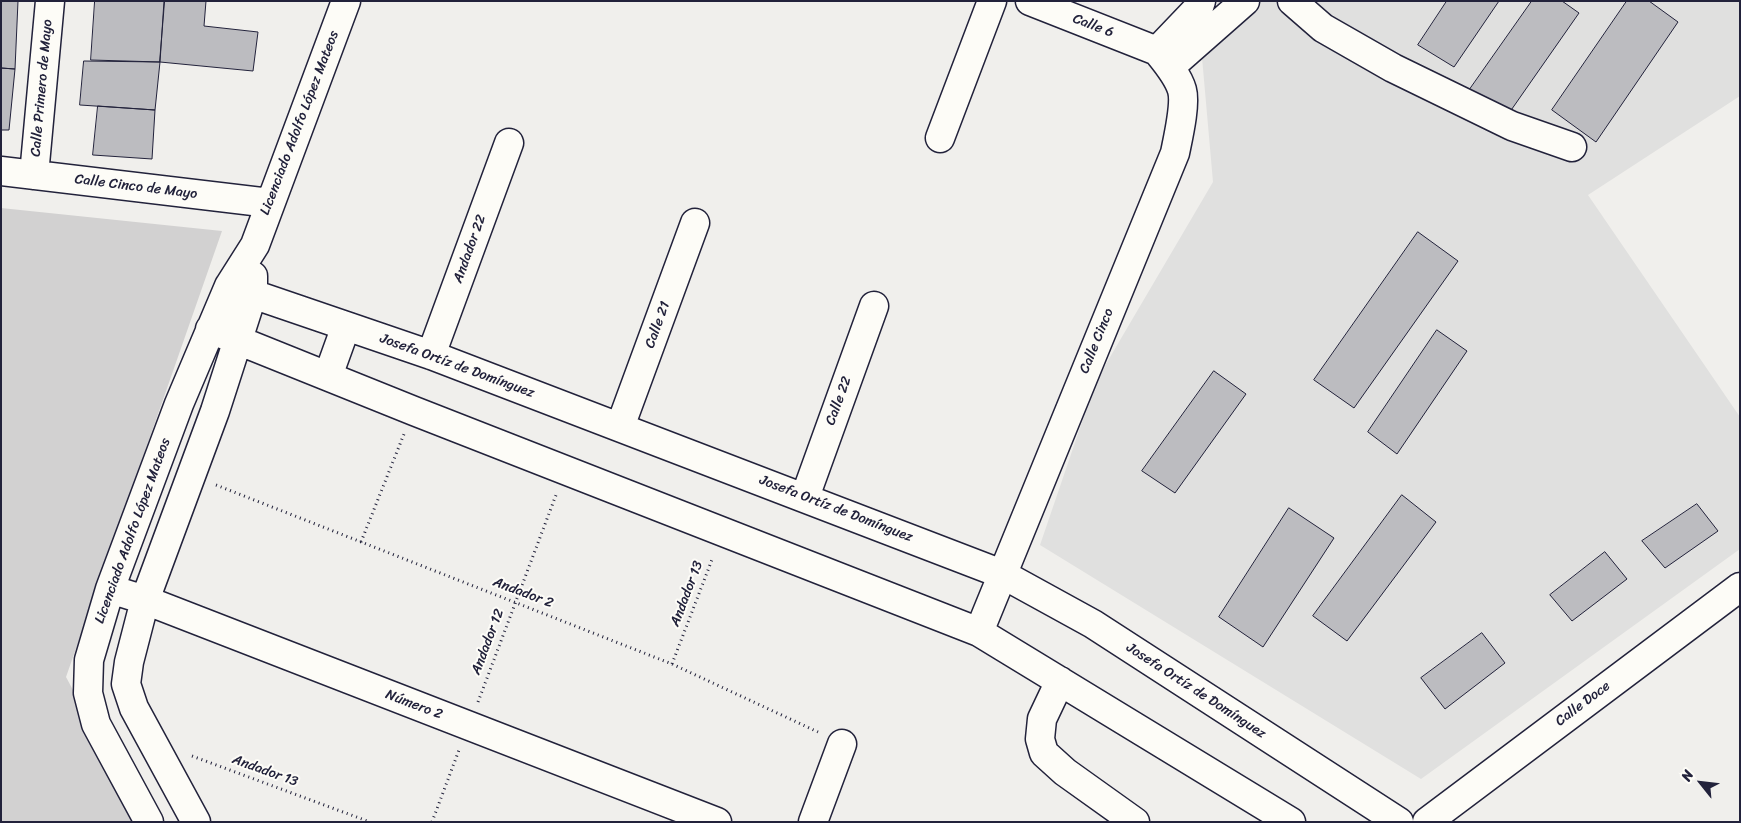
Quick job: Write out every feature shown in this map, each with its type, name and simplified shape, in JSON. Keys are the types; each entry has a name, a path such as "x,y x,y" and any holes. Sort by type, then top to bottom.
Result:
{"street":[{"name":"Calle Primero de Mayo","path":"34,175 50,1"},
{"name":"Licenciado Adolfo López Mateos","path":"196,822 134,708 126,684 130,662 145,600 215,411 237,340 241,290 255,245 346,1"},
{"path":"940,138 992,1"},
{"name":"Calle 6","path":"1030,1 1164,59"},
{"path":"1164,59 1201,1"},
{"path":"1164,59 1245,1"},
{"path":"1292,1 1323,28 1393,68 1512,126 1572,148"},
{"name":"Calle Cinco","path":"979,632 1175,152 1182,118 1183,91 1164,59"},
{"name":"Andador 22","path":"431,355 509,143"},
{"name":"Calle Cinco de Mayo","path":"1,171 270,203"},
{"name":"Calle 21","path":"620,427 695,223"},
{"name":"Licenciado Adolfo López Mateos","path":"149,822 96,724 88,693 90,660 110,589 179,404 210,329 241,290"},
{"name":"Josefa Ortíz de Domínguez","path":"241,290 431,355 1002,574 1093,624 1399,822"},
{"name":"Calle 22","path":"805,497 874,306"},
{"path":"328,376 346,326"},
{"path":"210,329 414,411 979,632 1291,822"},
{"name":"Calle Doce","path":"1427,822 1740,587"},
{"name":"Número 2","path":"110,589 145,600 717,822"},
{"path":"1060,681 1042,719 1040,739 1044,753 1065,772 1135,822"},
{"path":"812,822 842,744"}],"path":[{"path":"361,542 414,411"},
{"name":"Andador 12","path":"432,822 565,470"},
{"name":"Andador 2","path":"192,475 672,664 842,744"},
{"name":"Andador 13","path":"672,664 722,532"},
{"name":"Andador 13","path":"152,742 370,822"}],"shaded area":[{"path":"1218,1 1740,1 1740,96 1588,195 1740,417 1740,549 1421,779 1040,545 1096,381 1213,182 1201,46"},
{"path":"1,208 222,231 66,677 144,822 1,822"}],"building":[{"path":"1,1 18,1 15,69 1,68"},
{"path":"95,1 164,1 160,62 91,60"},
{"path":"165,1 206,1 204,26 258,32 253,71 160,62"},
{"path":"1447,1 1499,1 1454,67 1418,45"},
{"path":"1532,1 1562,1 1579,13 1507,116 1468,92"},
{"path":"1627,1 1649,1 1678,22 1596,142 1552,110"},
{"path":"84,61 160,62 155,110 80,105"},
{"path":"1,68 15,69 9,130 1,130"},
{"path":"98,106 155,110 152,159 93,155"},
{"path":"1418,232 1458,261 1354,408 1314,380"},
{"path":"1437,330 1467,351 1397,454 1368,432"},
{"path":"1214,371 1246,394 1175,493 1142,471"},
{"path":"1402,495 1436,522 1347,641 1313,616"},
{"path":"1697,504 1718,531 1665,568 1642,541"},
{"path":"1289,508 1334,538 1263,647 1219,617"},
{"path":"1605,552 1627,579 1572,621 1550,595"},
{"path":"1482,633 1505,663 1445,709 1421,678"}]}
